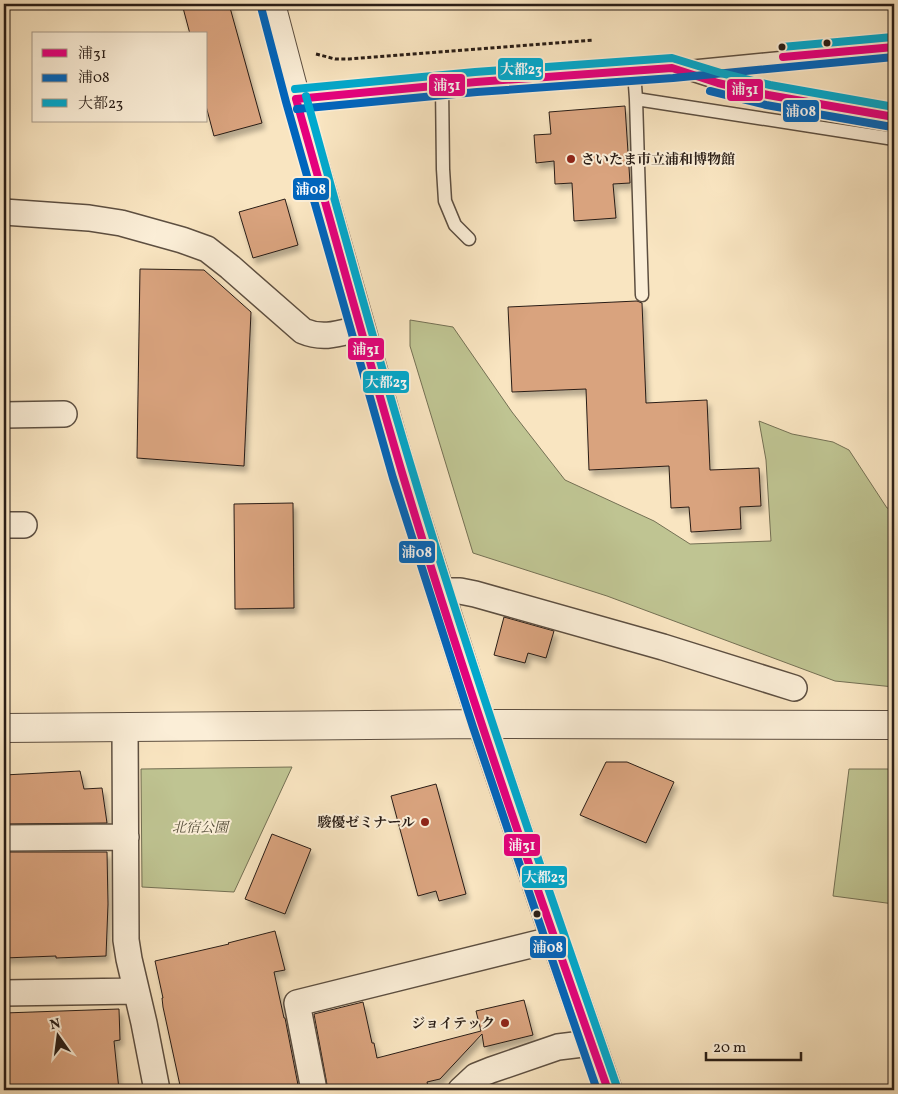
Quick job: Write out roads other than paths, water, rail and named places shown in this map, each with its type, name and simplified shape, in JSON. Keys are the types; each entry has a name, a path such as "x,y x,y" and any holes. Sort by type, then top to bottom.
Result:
{"street":[{"path":"271,4 296,99 403,475 482,724 608,1090"},
{"path":"296,99 442,85 672,68"},
{"path":"4,212 89,218 121,223 182,240 207,249 303,331 313,336 329,336 361,328"},
{"path":"4,415 64,414"},
{"path":"439,591 460,591 483,596 663,647 794,688"},
{"path":"4,728 482,724 894,725"},
{"path":"125,727 126,940 157,1090"},
{"path":"4,838 126,837"},
{"path":"314,1090 297,1003 555,939"},
{"path":"4,993 136,991"},
{"path":"461,1090 476,1076 490,1070 558,1047 591,1043"}],"lane":[{"path":"672,68 894,46"},
{"path":"672,68 718,83 768,95 894,117"},
{"path":"634,71 642,295"},
{"path":"442,85 445,201 455,225 469,239"},
{"path":"636,100 894,139"}],"place":[{"name":"さいたま市立浦和博物館","path":"571,159"},
{"name":"駿優ゼミナール","path":"425,822"},
{"name":"ジョイテック","path":"505,1023"}],"park label":[{"name":"北宿公園","path":"200,827"}]}
